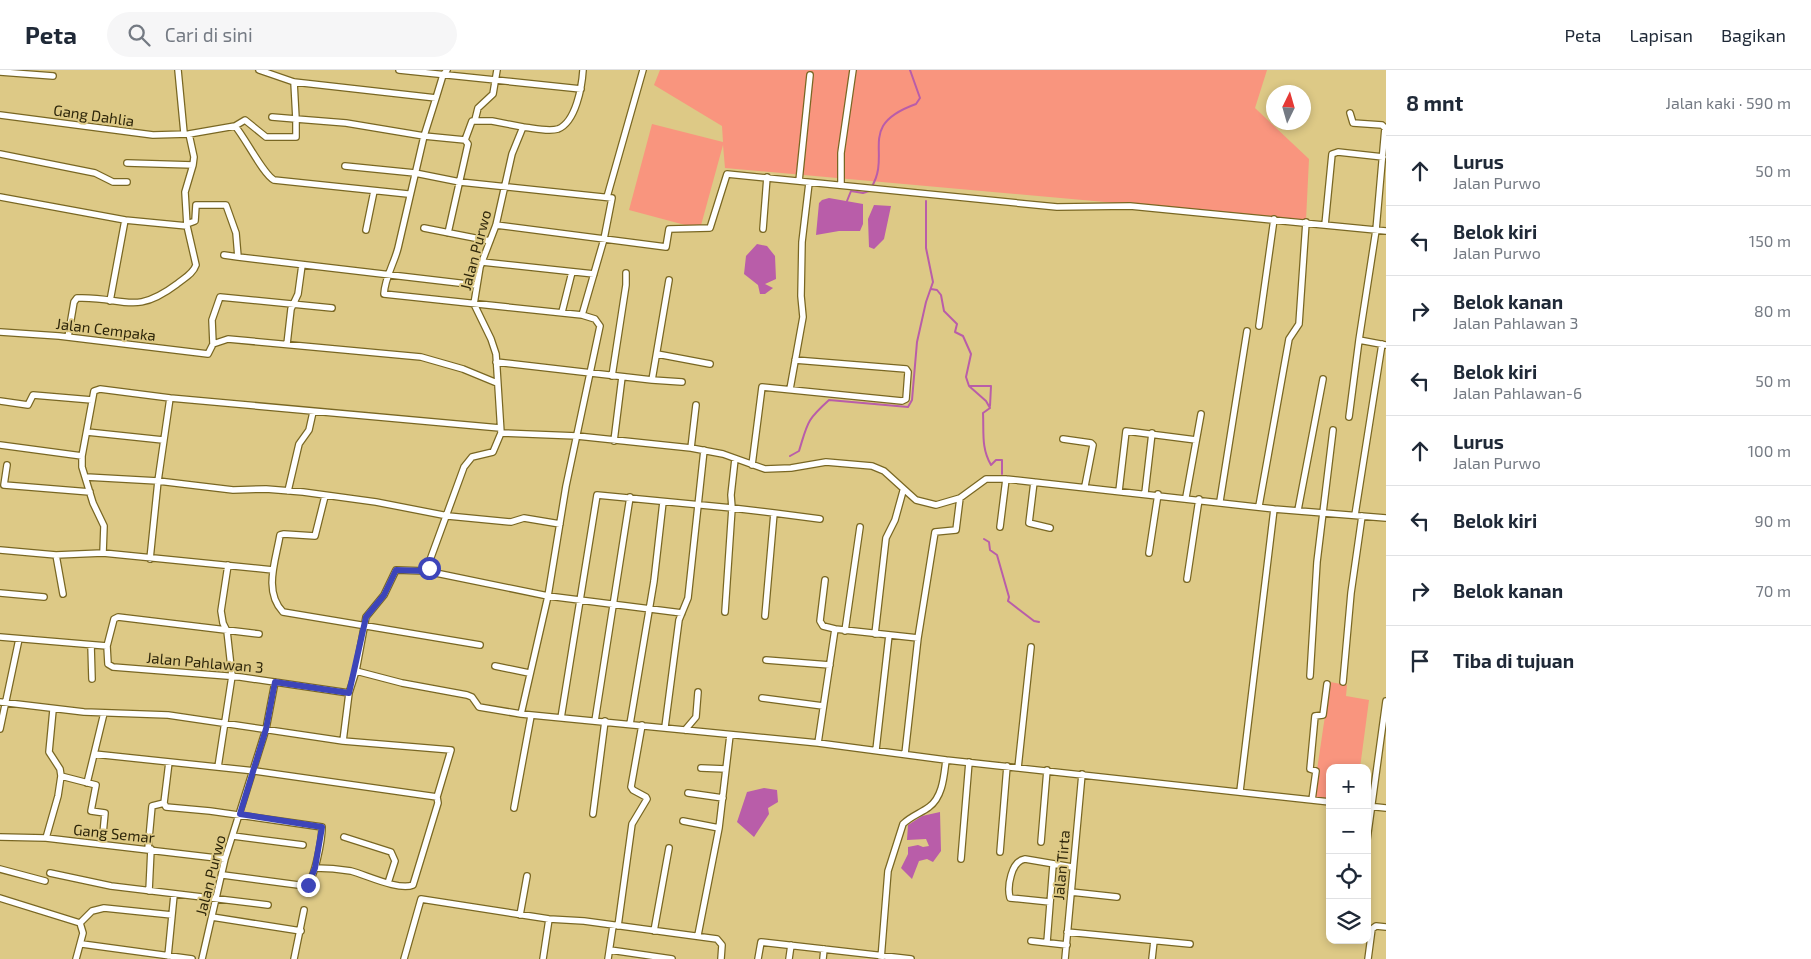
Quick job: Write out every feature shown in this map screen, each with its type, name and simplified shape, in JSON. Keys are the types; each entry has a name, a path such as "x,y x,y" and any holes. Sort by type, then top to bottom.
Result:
{"street":[{"path":"68,337 76,299 137,304 151,300 188,276 196,265 187,224 185,192 193,165 186,134 178,70"},
{"path":"400,70 445,72 582,89"},
{"path":"448,233 468,144 465,140 470,125 475,120 478,108 493,94 497,70"},
{"path":"475,120 523,127 559,128 564,125 575,106 582,89 583,70"},
{"path":"582,315 604,239 609,198 643,70"},
{"path":"842,185 841,153 853,70"},
{"path":"264,71 294,82 436,98"},
{"path":"3,72 53,76"},
{"path":"445,72 424,136 408,194 394,263 387,275 385,294 562,312 595,319 600,326 589,372 548,596 521,714"},
{"path":"799,181 810,75"},
{"path":"294,82 296,119"},
{"path":"1349,418 1376,230 1384,127 1353,124 1350,113"},
{"name":"Gang Dahlia","path":"0,115 129,133 186,134 235,126 244,120 266,137 294,138 297,135 296,119"},
{"path":"272,117 346,123 424,136 465,140"},
{"path":"235,126 247,141 266,174 274,180 408,194"},
{"name":"Jalan Purwo","path":"500,430 496,362 491,339 474,304 476,285 482,262 496,225 512,154 523,127"},
{"path":"1325,225 1332,154 1338,152 1383,157"},
{"path":"0,154 96,173 112,182 127,182"},
{"path":"127,163 193,165"},
{"path":"345,166 415,173 504,188 609,198"},
{"path":"496,225 666,247 669,229 710,228 726,175 766,177 874,190 1057,207 1119,205 1306,222 1386,232"},
{"path":"764,229 766,177"},
{"path":"790,390 803,317 801,296 802,242 809,183"},
{"path":"366,230 374,191"},
{"path":"0,197 125,220 187,224 195,221 196,205 227,205 236,233 238,257"},
{"path":"1259,326 1274,219"},
{"path":"110,301 125,220"},
{"path":"1258,506 1289,339 1299,324 1306,222"},
{"path":"424,228 490,241"},
{"path":"224,256 476,285"},
{"path":"482,262 594,274"},
{"path":"288,344 293,305 298,294 302,265"},
{"path":"562,312 572,272"},
{"path":"612,376 626,285 626,273"},
{"path":"652,380 670,280"},
{"path":"332,308 220,297 217,301 212,320 213,344 228,339 438,361 497,383"},
{"path":"1220,501 1247,331"},
{"name":"Jalan Cempaka","path":"0,332 68,337 208,354 213,344"},
{"path":"1354,515 1384,344 1359,340"},
{"path":"657,354 710,364"},
{"path":"752,464 762,387 906,400 908,372 906,369 795,360"},
{"path":"496,362 612,376 682,382"},
{"path":"614,441 622,377"},
{"path":"1298,510 1322,379"},
{"path":"103,553 104,526 96,511 82,467 82,456 94,391 100,389 170,398 313,412 381,416 500,430 691,448 775,470 826,462 872,466 884,471 903,491 917,501 936,505 960,498 986,479 1006,479 1186,497 1274,509 1386,518"},
{"path":"0,401 28,405 33,395 92,400"},
{"path":"150,559 158,481 170,398"},
{"path":"691,448 696,405"},
{"path":"288,491 298,444 309,430 313,412"},
{"path":"1186,497 1201,414"},
{"path":"426,571 429,568 448,516 464,467 472,456 493,452 500,430"},
{"path":"1310,676 1317,562 1333,430"},
{"path":"1119,491 1126,431 1196,440"},
{"path":"86,432 164,440"},
{"path":"1145,493 1152,433"},
{"path":"1063,439 1093,445 1085,486"},
{"path":"0,445 82,456"},
{"path":"665,728 682,613 688,598 704,450"},
{"path":"725,612 732,508 731,495 735,459"},
{"path":"8,466 4,485 90,492"},
{"path":"86,477 158,481 233,490 288,491 376,502 448,516 511,522 524,518 560,524"},
{"path":"1000,527 1006,479"},
{"path":"1034,482 1029,523 1050,528"},
{"path":"876,634 886,538 895,520 903,491"},
{"path":"1149,553 1158,494"},
{"path":"561,718 597,495 630,497 820,519"},
{"path":"325,496 316,535 313,538 281,534 272,570 273,594 280,608 288,614 365,624 480,644"},
{"path":"596,721 630,497"},
{"path":"905,754 918,638 935,532 954,532 960,498"},
{"path":"1187,579 1199,499"},
{"path":"630,724 649,609 663,502"},
{"path":"1240,791 1274,509"},
{"path":"765,616 774,513"},
{"path":"1344,682 1351,593 1362,516"},
{"path":"845,631 860,527"},
{"path":"0,550 56,555 103,553 272,570"},
{"path":"56,555 64,594"},
{"path":"218,767 226,725 232,676 227,631 223,623 221,611 228,565"},
{"path":"343,741 349,693 356,671 368,613 384,595 396,570 426,571 548,596 682,613"},
{"path":"825,580 820,621 823,626 845,631 918,638"},
{"path":"0,593 44,597"},
{"path":"0,637 107,646 114,619 118,617 259,634"},
{"path":"818,743 835,629"},
{"path":"876,750 889,635"},
{"path":"0,729 3,703 19,639"},
{"path":"91,644 92,679"},
{"name":"Jalan Pahlawan 3","path":"107,646 109,666 232,676 349,693"},
{"path":"1018,768 1031,647"},
{"path":"766,660 830,665"},
{"path":"495,666 529,673"},
{"path":"356,671 402,683 467,695 472,697 479,707 531,716 605,721 818,743 946,760 1326,802"},
{"name":"Jalan Purwo","path":"202,959 218,898 225,859 255,771 266,729 275,682"},
{"path":"1312,800 1316,771 1310,769 1315,716 1323,715 1327,684"},
{"path":"685,730 696,717 698,692"},
{"path":"762,698 823,706"},
{"path":"1371,800 1386,701"},
{"path":"3,703 53,710 168,715 343,741 451,750 438,803 414,883 410,887 388,883 354,872 315,868"},
{"path":"46,838 62,776 49,752 53,710"},
{"path":"88,783 104,713"},
{"path":"514,808 531,716"},
{"path":"593,814 605,721"},
{"path":"608,959 616,926 632,824 647,800 646,797 631,788 642,726"},
{"path":"698,935 719,828 730,735"},
{"path":"94,754 255,771 438,797"},
{"path":"881,957 888,871 903,824 931,806 936,799 942,787 946,760"},
{"path":"164,804 169,762"},
{"path":"961,859 969,762"},
{"path":"1000,852 1006,766"},
{"path":"701,768 726,769"},
{"path":"1041,842 1047,770"},
{"name":"Jalan Tirta","path":"1065,959 1082,774"},
{"path":"62,776 96,785 91,811 106,813 102,844"},
{"path":"688,793 722,798"},
{"path":"164,804 167,808 240,814 321,826 315,868 310,884 304,887 223,875"},
{"path":"149,891 152,806 164,804"},
{"path":"1371,807 1386,808"},
{"path":"683,822 719,828"},
{"path":"233,836 303,845"},
{"name":"Gang Semar","path":"0,837 46,838 225,859"},
{"path":"344,837 391,852 396,861 388,883"},
{"path":"654,931 669,848"},
{"path":"1050,902 1012,900 1009,892 1012,873 1021,860 1072,868"},
{"path":"1047,942 1053,865"},
{"path":"0,870 44,881"},
{"path":"50,873 174,895 218,898 268,905"},
{"path":"520,915 527,876"},
{"path":"1071,892 1117,897"},
{"path":"168,956 174,895"},
{"path":"0,898 80,923"},
{"path":"404,959 421,899 549,920 698,935 718,939 722,959"},
{"path":"80,923 92,911 104,908 172,915"},
{"path":"294,959 304,910"},
{"path":"212,918 301,931"},
{"path":"543,959 549,920"},
{"path":"76,959 82,944 83,933 80,923"},
{"path":"1368,959 1372,929 1376,926 1386,927"},
{"path":"1067,932 1190,944"},
{"path":"1031,940 1067,945"},
{"path":"1152,959 1154,941"},
{"path":"758,959 761,942 867,956 911,959"},
{"path":"82,944 192,959"},
{"path":"790,959 791,945"},
{"path":"823,959 824,949"},
{"path":"610,950 672,959"}],"shaded area":[{"path":"660,70 1267,70 1255,108 1266,118 1266,130 1278,130 1309,159 1306,220 725,168 723,145 700,229 629,210 652,124 723,142 722,126 654,85"},
{"path":"829,198 863,204 863,224 860,231 839,231 816,235 819,203"},
{"path":"874,205 891,206 884,239 874,249 869,247 868,219"},
{"path":"757,244 767,246 775,256 776,279 765,284 773,288 765,294 760,294 758,285 744,274 746,256"},
{"path":"1330,682 1347,685 1346,696 1369,700 1361,764 1326,764 1326,799 1313,797"},
{"path":"764,788 777,790 778,802 768,808 769,814 754,837 737,822 747,792"},
{"path":"940,812 941,851 933,862 927,859 919,861 912,879 901,868 908,854 908,847 918,845 923,847 929,846 926,839 907,840 908,825 922,816"}],"waterway":[{"path":"871,188 877,175 879,141 886,121 897,112 916,104 920,98 910,70"},
{"path":"847,201 851,191 863,193 869,191"},
{"path":"790,456 799,451 809,422 829,400 908,407 912,400 917,342 926,302 933,282 926,248 926,201"},
{"path":"931,289 937,290 941,295 944,311 957,324 955,332 963,336 971,354 966,377 969,386 986,401 990,408 983,413 984,446 991,465 996,460 1002,460 1002,474"},
{"path":"969,386 991,386 990,406"},
{"path":"984,539 989,542 990,550 997,555 1009,597 1008,601 1034,621 1039,622"}],"route":[{"path":"308,885 315,868 322,827 320,825 240,814 255,771 274,695 275,682 349,693 356,671 366,617 384,595 392,575 396,570 426,571 429,568"}]}
